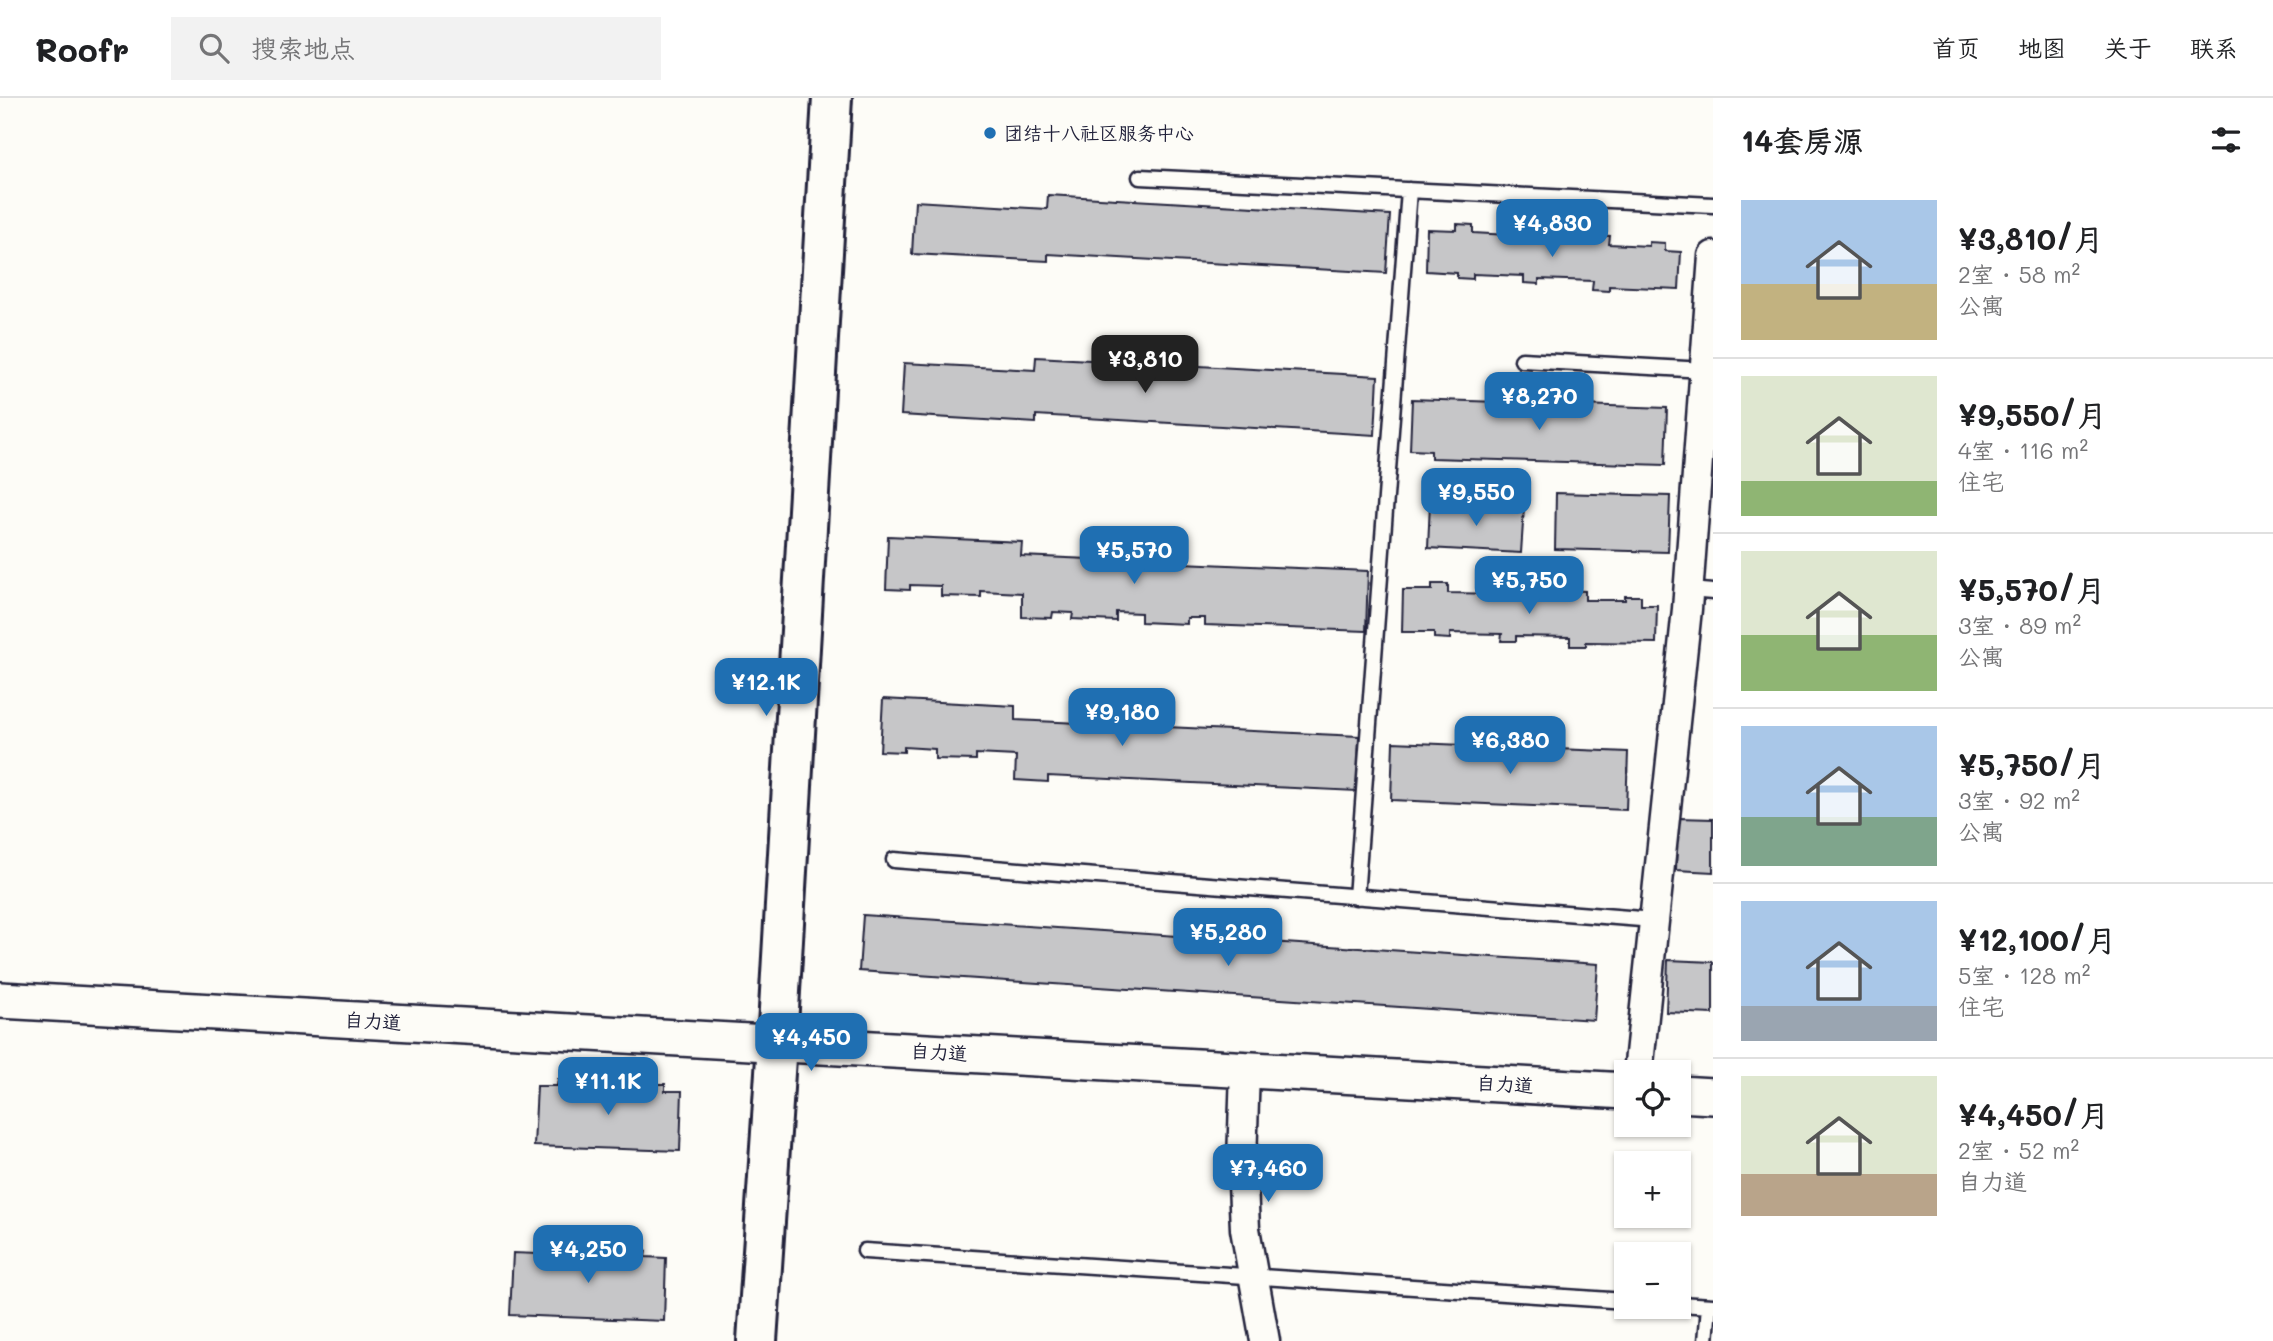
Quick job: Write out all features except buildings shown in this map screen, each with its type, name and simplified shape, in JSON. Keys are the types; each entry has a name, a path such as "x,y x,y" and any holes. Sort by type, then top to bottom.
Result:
{"main road":[{"path":"757,1341 832,98"}],"street":[{"path":"1639,1060 1654,920 1701,591 1708,410 1705,370 1713,256"},
{"name":"自力道","path":"0,1000 1614,1090"},
{"path":"1245,1070 1243,1202 1245,1229 1265,1341"},
{"path":"1691,1095 1713,1096"}],"lane":[{"path":"1140,177 1713,205"},
{"path":"1356,897 1409,190"},
{"path":"1522,360 1705,370"},
{"path":"894,860 1654,920"},
{"path":"865,1251 1614,1300"},
{"path":"1691,1305 1711,1306 1706,1341"}],"place":[{"name":"团结十八社区服务中心","path":"990,133"}]}
